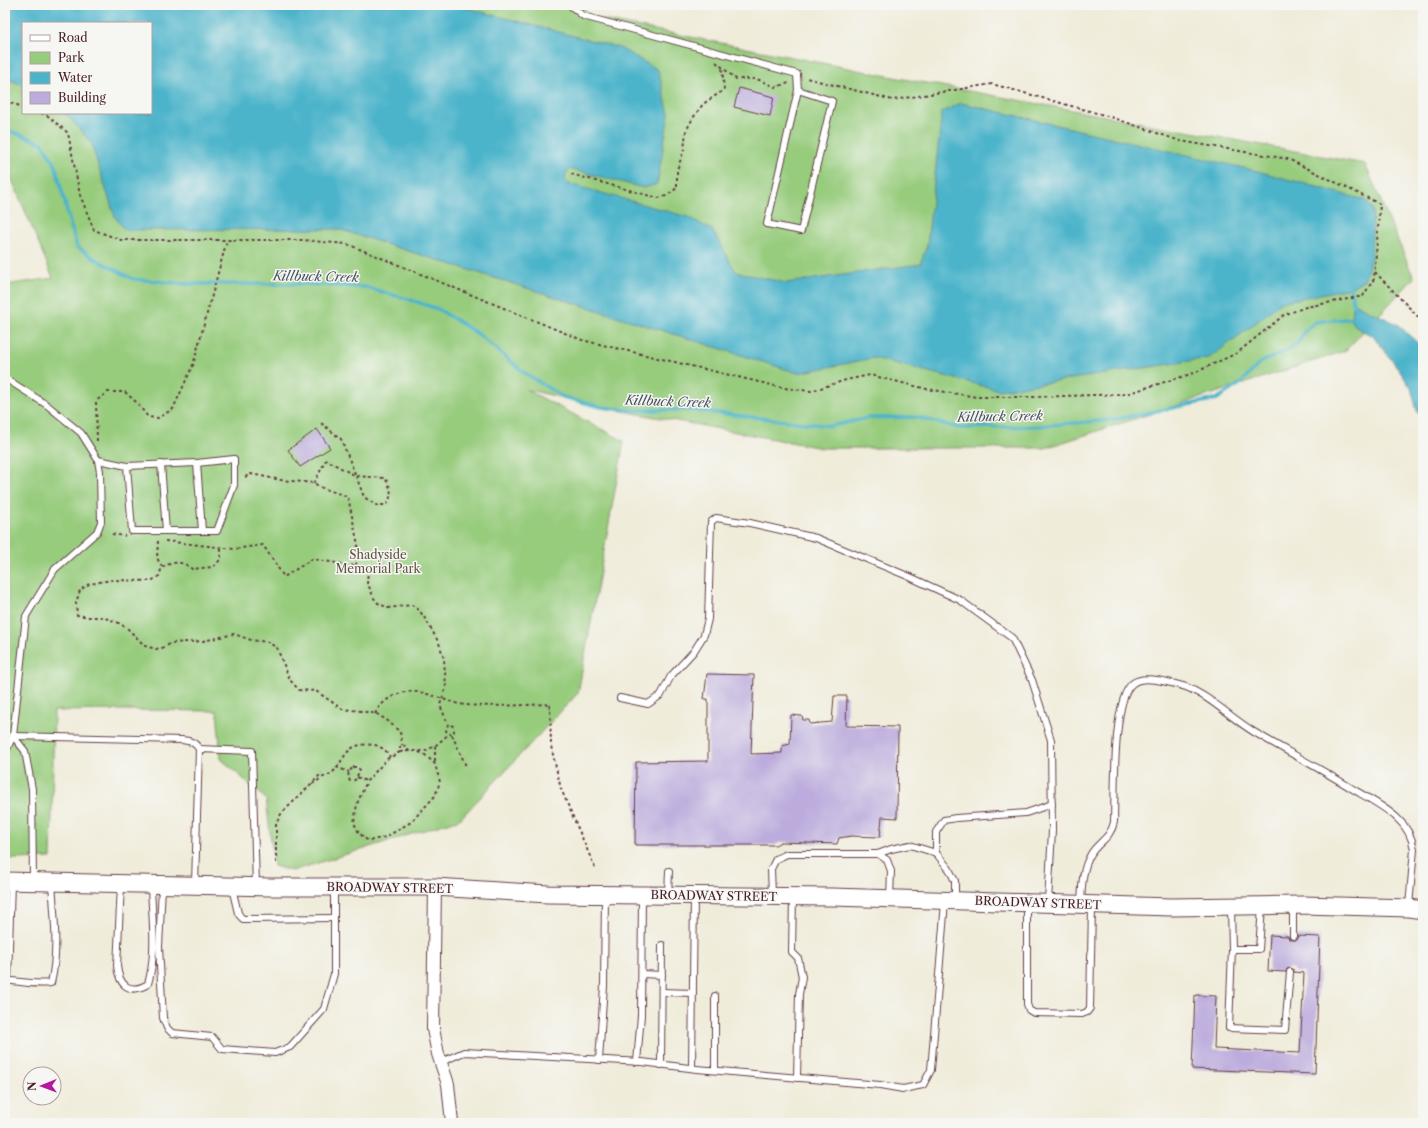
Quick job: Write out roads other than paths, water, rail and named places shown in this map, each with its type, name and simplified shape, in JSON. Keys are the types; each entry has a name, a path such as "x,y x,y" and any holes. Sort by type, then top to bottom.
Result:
{"main road":[{"name":"BROADWAY STREET","path":"8,881 256,887 435,887 548,894 793,896 1171,907 1293,906 1416,909"}],"street":[{"path":"435,887 433,1029 438,1054 448,1084 452,1123"}],"lane":[{"path":"570,5 583,16 797,74 798,90 767,224 801,231 832,101 798,90"},
{"path":"5,378 47,404 81,433 98,460 100,472 101,522 97,532 55,569 26,616 13,736 5,753"},
{"path":"98,460 127,466 197,463 234,459 234,484 217,531 132,531 127,466"},
{"path":"197,463 202,530"},
{"path":"161,464 166,531"},
{"path":"620,698 648,704 660,695 671,676 694,651 704,635 708,619 710,522 716,518 750,523 816,538 910,577 960,600 1012,638 1032,680 1052,740 1052,831 1048,903"},
{"path":"1028,902 1027,1004 1029,1010 1034,1013 1082,1014 1087,1012 1090,1008 1087,904 1083,878 1085,866 1091,853 1111,831 1114,822 1116,741 1122,705 1126,692 1132,683 1142,679 1159,680 1185,687 1199,693 1253,731 1386,809 1398,819 1412,840 1414,849 1416,909"},
{"path":"13,736 190,740 196,744 199,749 195,885"},
{"path":"13,736 24,751 32,789 33,882"},
{"path":"199,749 252,751 256,887"},
{"path":"936,853 936,832 944,820 1026,813 1052,804"},
{"path":"441,1062 464,1052 637,1062 880,1085 903,1089 923,1085 931,1070 950,900 955,880 949,869 936,853 910,845 891,849 878,854 787,854 776,859 771,869 772,896"},
{"path":"878,854 887,860 891,871 890,899"},
{"path":"668,895 669,871"},
{"path":"8,881 7,980 21,983 44,984 51,983 55,940 52,882"},
{"path":"121,884 117,966 118,976 123,985 130,988 140,988 148,984 151,973 157,884"},
{"path":"157,884 163,1018 167,1028 172,1033 212,1037 222,1049 275,1053 290,1047 324,1010 334,974 334,887"},
{"path":"232,886 238,913 243,919 333,918"},
{"path":"599,1060 604,986 605,895"},
{"path":"637,1062 641,1015 642,895"},
{"path":"692,1068 694,896"},
{"path":"793,896 792,952 798,958 802,977 799,994 797,1078"},
{"path":"1231,906 1232,949 1229,1028 1285,1030 1290,972"},
{"path":"1232,949 1259,949 1262,906"},
{"path":"1293,906 1293,936"},
{"path":"661,1065 662,945"},
{"path":"642,974 662,975"},
{"path":"662,992 693,993"},
{"path":"715,996 715,1070"}],"water":[{"path":"5,5 455,5 620,48 658,70 669,114 657,184 644,188 570,169 565,175 566,183 688,217 712,230 736,272 787,283 920,264 927,246 942,112 961,103 1257,171 1365,200 1373,210 1371,258 1365,279 1350,288 1281,302 1209,358 999,390 874,358 798,373 338,229 125,230 115,217 91,143 71,119 64,114 152,114 152,22 22,22 22,85 5,78"},
{"path":"1353,303 1397,324 1423,348 1423,419 1417,411 1411,388 1395,364 1373,336 1357,328 1352,321"}],"waterway":[{"name":"Killbuck Creek","path":"5,129 42,143 55,164 77,247 97,260 133,279 188,284 303,284 364,287 405,298 438,309 478,334 526,374 563,397 601,407 626,410 691,410 831,426 868,418 916,417 960,428 1037,426 1112,420 1217,399 1241,383 1260,363 1288,350 1298,343 1304,332 1315,322 1355,318"},
{"path":"1350,288 1354,307"}],"park label":[{"name":"Shadyside Memorial Park","path":"378,562"}]}
